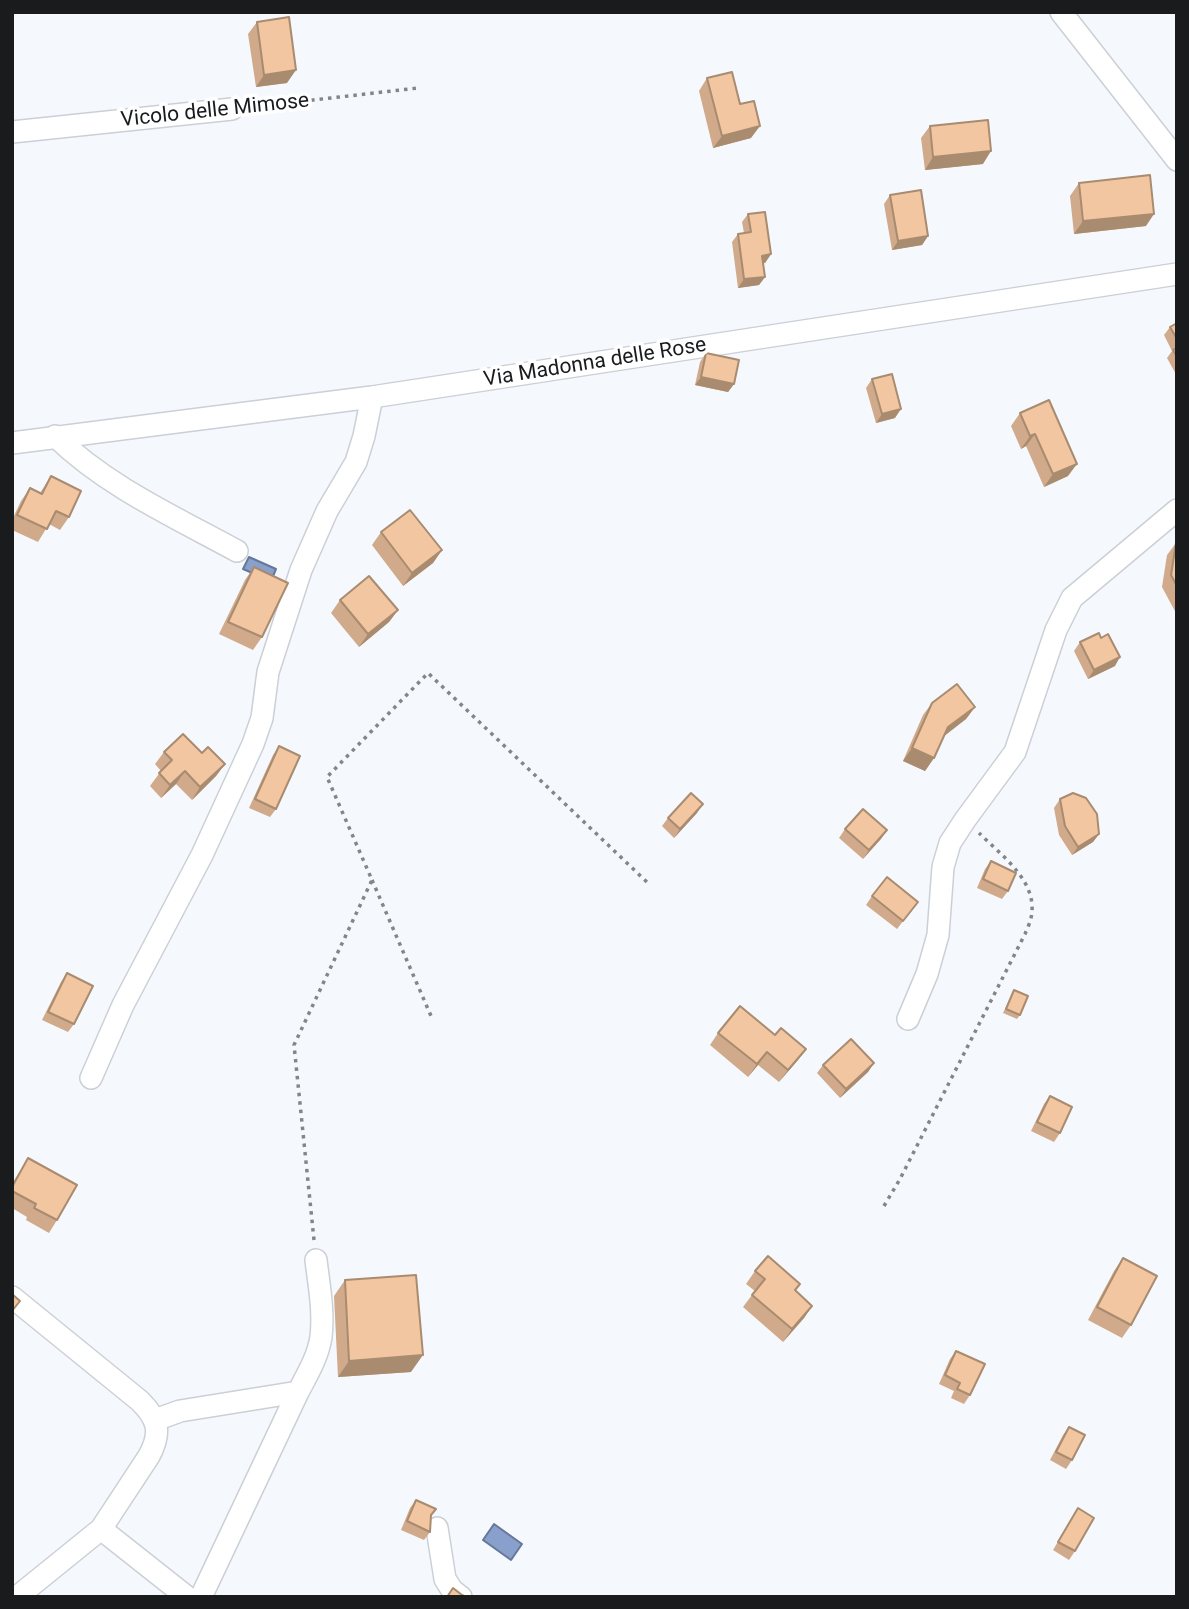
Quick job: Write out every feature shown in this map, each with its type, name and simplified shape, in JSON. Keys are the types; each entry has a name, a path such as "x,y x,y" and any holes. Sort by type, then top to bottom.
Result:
{"street":[{"path":"1061,12 1177,160"},
{"name":"Vicolo delle Mimose","path":"12,132 232,109"},
{"name":"Via Madonna delle Rose","path":"12,443 372,397 1177,274"},
{"path":"91,1078 123,1005 202,855 253,744 262,718 268,672 301,570 327,511 356,462 372,397"},
{"path":"55,436 72,453 109,480 237,551"},
{"path":"908,1019 927,974 937,935 943,867 950,843 1015,752 1056,630 1072,598 1177,510"},
{"path":"201,1597 311,1367 321,1338 321,1304 316,1260"},
{"path":"12,1297 140,1401 155,1420 156,1433 152,1451 101,1529 17,1597"},
{"path":"155,1420 180,1411 298,1392"},
{"path":"437,1528 445,1579 461,1597"},
{"path":"101,1529 187,1597"}],"path":[{"name":"Vicolo delle Mimose","path":"232,109 418,88"},
{"path":"431,1016 327,776 428,673 650,885"},
{"path":"884,1206 900,1180 1025,934 1031,917 1032,900 1029,888 1016,870 965,820"},
{"path":"316,1260 294,1045 372,880"}],"water":[{"path":"249,557 276,569 271,581 243,569"},
{"path":"494,1524 522,1544 511,1560 483,1540"}],"building":[{"path":"289,17 296,70 264,75 257,22"},
{"path":"732,72 740,104 754,101 760,126 722,136 707,78"},
{"path":"988,120 991,151 933,157 930,126"},
{"path":"1150,175 1154,214 1083,221 1079,183"},
{"path":"921,190 928,236 898,241 890,195"},
{"path":"765,212 771,254 762,256 765,277 744,279 738,234 751,232 748,214"},
{"path":"1177,323 1177,339 1170,327"},
{"path":"706,353 739,360 734,384 701,377"},
{"path":"892,374 901,409 882,414 872,379"},
{"path":"1049,400 1077,464 1053,474 1035,434 1030,436 1020,413"},
{"path":"51,476 81,491 69,517 56,511 47,529 17,515 30,488 42,494"},
{"path":"410,510 442,550 412,573 381,532"},
{"path":"1177,543 1177,586 1171,575"},
{"path":"254,567 288,583 262,637 228,622"},
{"path":"369,576 398,610 368,634 340,600"},
{"path":"1099,633 1101,638 1108,634 1120,657 1094,670 1080,642"},
{"path":"957,684 975,707 948,727 934,758 912,748 932,703"},
{"path":"183,734 202,753 208,747 225,764 200,787 185,771 170,785 159,773 172,760 164,752"},
{"path":"279,746 300,756 276,809 255,799"},
{"path":"691,793 703,804 680,829 668,818"},
{"path":"1073,793 1086,798 1097,814 1099,834 1078,847 1065,826 1060,799"},
{"path":"863,809 887,830 869,850 845,829"},
{"path":"991,861 1016,873 1008,891 983,879"},
{"path":"887,877 918,902 903,921 872,896"},
{"path":"67,973 93,986 74,1024 48,1012"},
{"path":"1014,990 1028,996 1020,1015 1006,1009"},
{"path":"740,1006 775,1035 781,1028 806,1049 788,1070 767,1052 757,1064 718,1033"},
{"path":"851,1039 874,1063 846,1089 823,1065"},
{"path":"1050,1096 1072,1107 1060,1133 1037,1122"},
{"path":"28,1158 77,1185 57,1220 34,1208 36,1204 12,1191"},
{"path":"768,1256 800,1284 795,1290 812,1306 792,1329 752,1295 765,1279 755,1271"},
{"path":"1123,1258 1157,1276 1131,1325 1097,1307"},
{"path":"416,1275 423,1355 349,1361 345,1280"},
{"path":"12,1294 20,1301 12,1311"},
{"path":"956,1351 985,1364 970,1395 957,1389 960,1383 945,1375"},
{"path":"1069,1427 1085,1435 1072,1460 1056,1452"},
{"path":"416,1500 436,1509 431,1515 430,1532 407,1521"},
{"path":"1078,1508 1094,1518 1075,1551 1058,1542"},
{"path":"453,1588 462,1595 466,1597 447,1597"}]}
